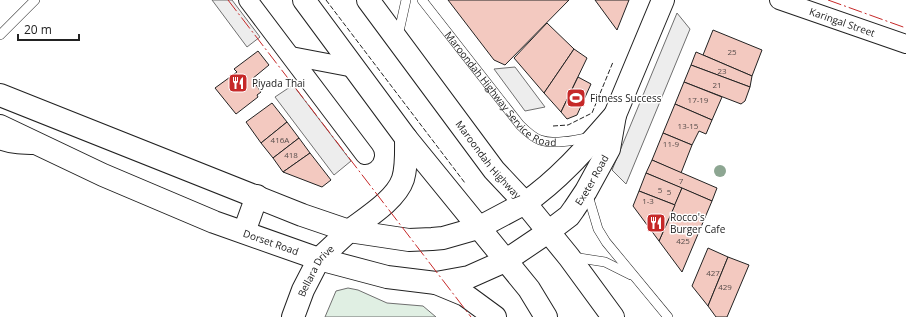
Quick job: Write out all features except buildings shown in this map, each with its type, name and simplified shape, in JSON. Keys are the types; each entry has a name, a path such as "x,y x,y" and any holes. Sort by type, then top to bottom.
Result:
{"main road":[{"path":"304,0 406,138 529,289 546,317"},
{"name":"Maroondah Highway","path":"368,0 494,170 525,203 569,257 613,317"},
{"name":"Exeter Road","path":"548,232 569,216 586,191 609,149 615,115 663,0"},
{"path":"0,95 349,231 409,240 443,238 478,228 525,203"},
{"name":"Exeter Road","path":"525,203 547,188 568,168 615,115"},
{"name":"Dorset Road","path":"0,126 117,181 214,222 319,259 387,277 436,283 469,277 505,261 548,232"},
{"name":"Bellara Drive","path":"293,317 303,290 319,259 349,231 387,201 398,189 403,179 406,160 406,138"},
{"path":"244,232 257,196"},
{"path":"436,283 465,294 495,317"}],"street":[{"path":"248,0 364,155"},
{"name":"Karingal Street","path":"779,0 906,44"},
{"path":"291,56 354,68"},
{"path":"0,140 21,146 40,145"}],"lane":[{"path":"0,36 35,0"},
{"path":"397,39 406,0"},
{"name":"Maroondah Highway Service Road","path":"422,0 520,125 530,135 541,140 567,142 596,136"},
{"path":"586,191 598,228 606,242 668,317"},
{"path":"569,257 604,262 633,276"}],"green space":[{"path":"348,288 358,290 387,303 423,306 436,317 325,317 336,291"}],"shaded area":[{"path":"212,0 232,0 260,37 247,47"},
{"path":"677,13 690,29 626,184 612,170"},
{"path":"515,67 545,107 525,111 494,69"},
{"path":"293,85 351,161 334,175 275,97"}],"fence":[{"path":"326,0 465,183"},
{"path":"553,126 568,125 592,113 613,62"}],"power":[{"path":"228,0 471,317"},
{"path":"828,0 906,28"}],"place":[{"name":"Piyada Thai","path":"238,83"},
{"name":"Fitness Success","path":"576,98"},
{"name":"Rocco's Burger Cafe","path":"656,223"}]}
